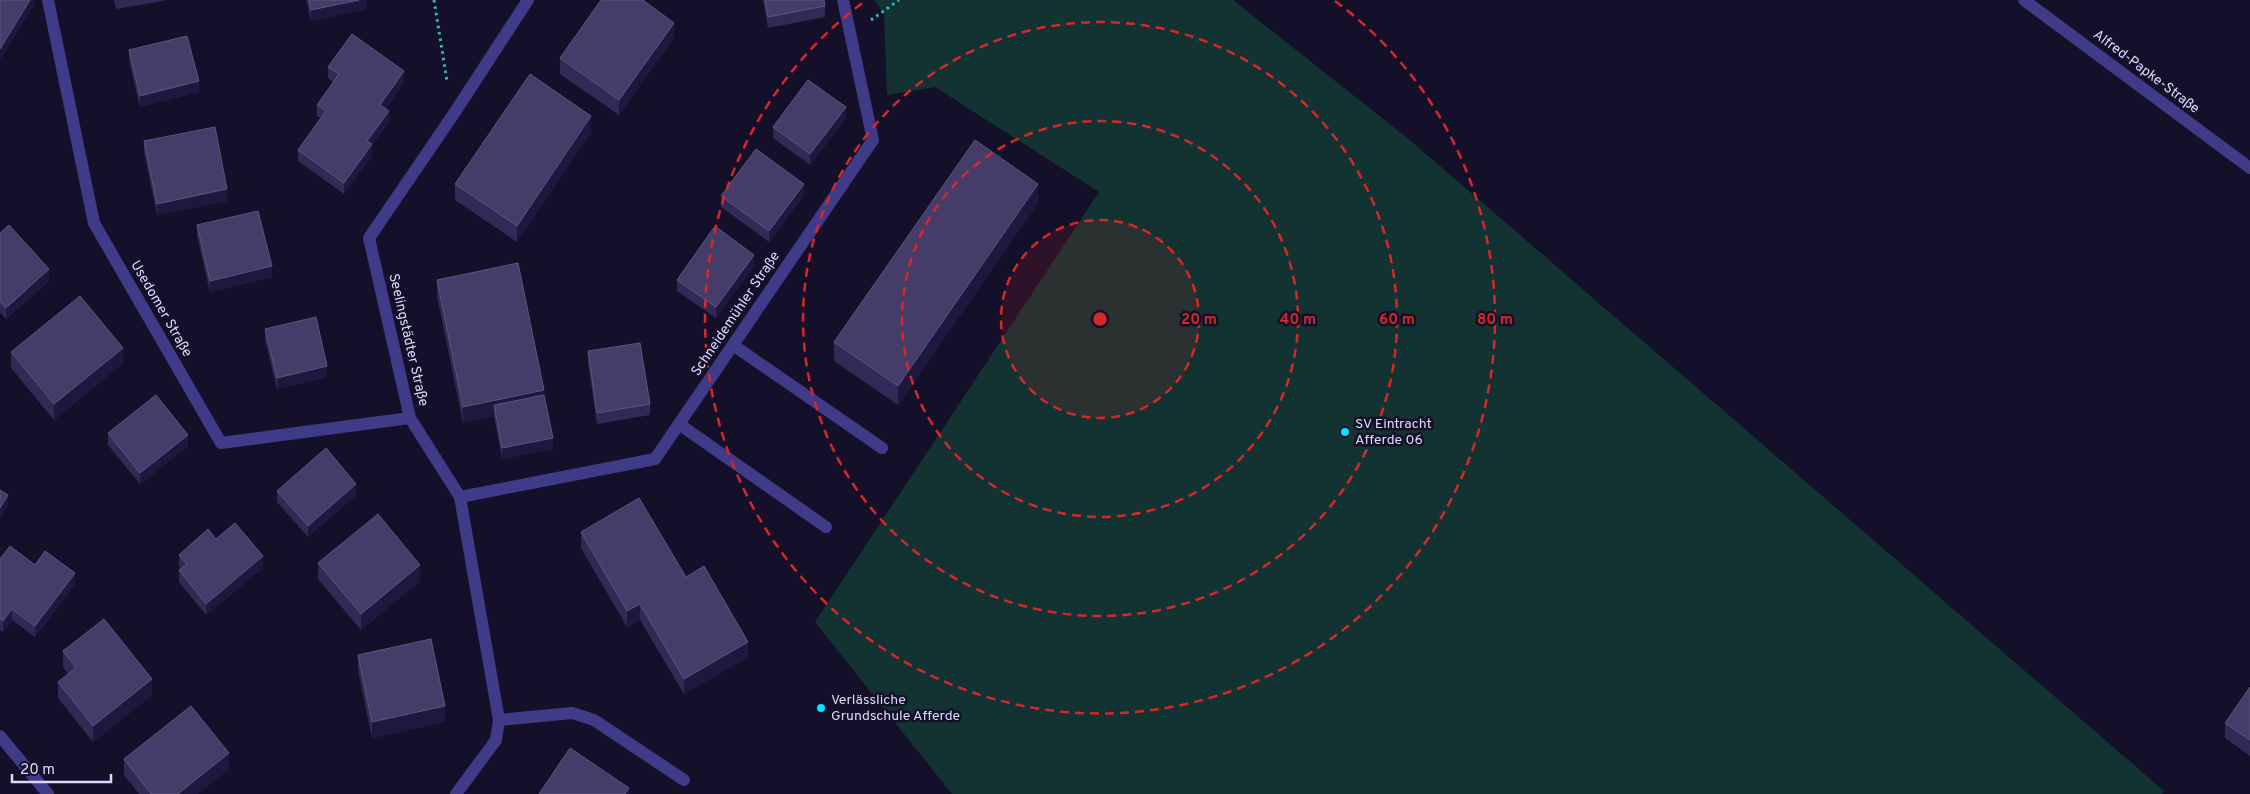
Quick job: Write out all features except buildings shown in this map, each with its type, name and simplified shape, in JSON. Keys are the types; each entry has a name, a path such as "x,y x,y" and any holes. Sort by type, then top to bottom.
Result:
{"street":[{"name":"Usedomer Straße","path":"48,0 94,223 221,443 410,418"},
{"name":"Seelingstädter Straße","path":"456,794 496,740 499,720 460,497 410,418 369,238 453,115 528,0"},
{"name":"Schneidemühler Straße","path":"460,497 655,459 873,140 843,0"},
{"name":"Alfred-Papke-Straße","path":"2024,0 2250,168"},
{"path":"733,345 882,448"},
{"path":"679,424 826,527"},
{"path":"499,720 572,713 586,717 594,720 684,780"},
{"path":"0,736 48,794"}],"path":[{"path":"434,0 453,115"},
{"path":"850,34 899,0"}],"green space":[{"name":"SV Eintracht Afferde 06","path":"874,0 1233,0 1411,141 2164,791 2162,794 952,794 815,622 1099,192 935,87 887,95 884,14"}],"place":[{"name":"SV Eintracht Afferde 06","path":"1345,432"},
{"name":"Verlässliche Grundschule Afferde","path":"821,708"}]}
